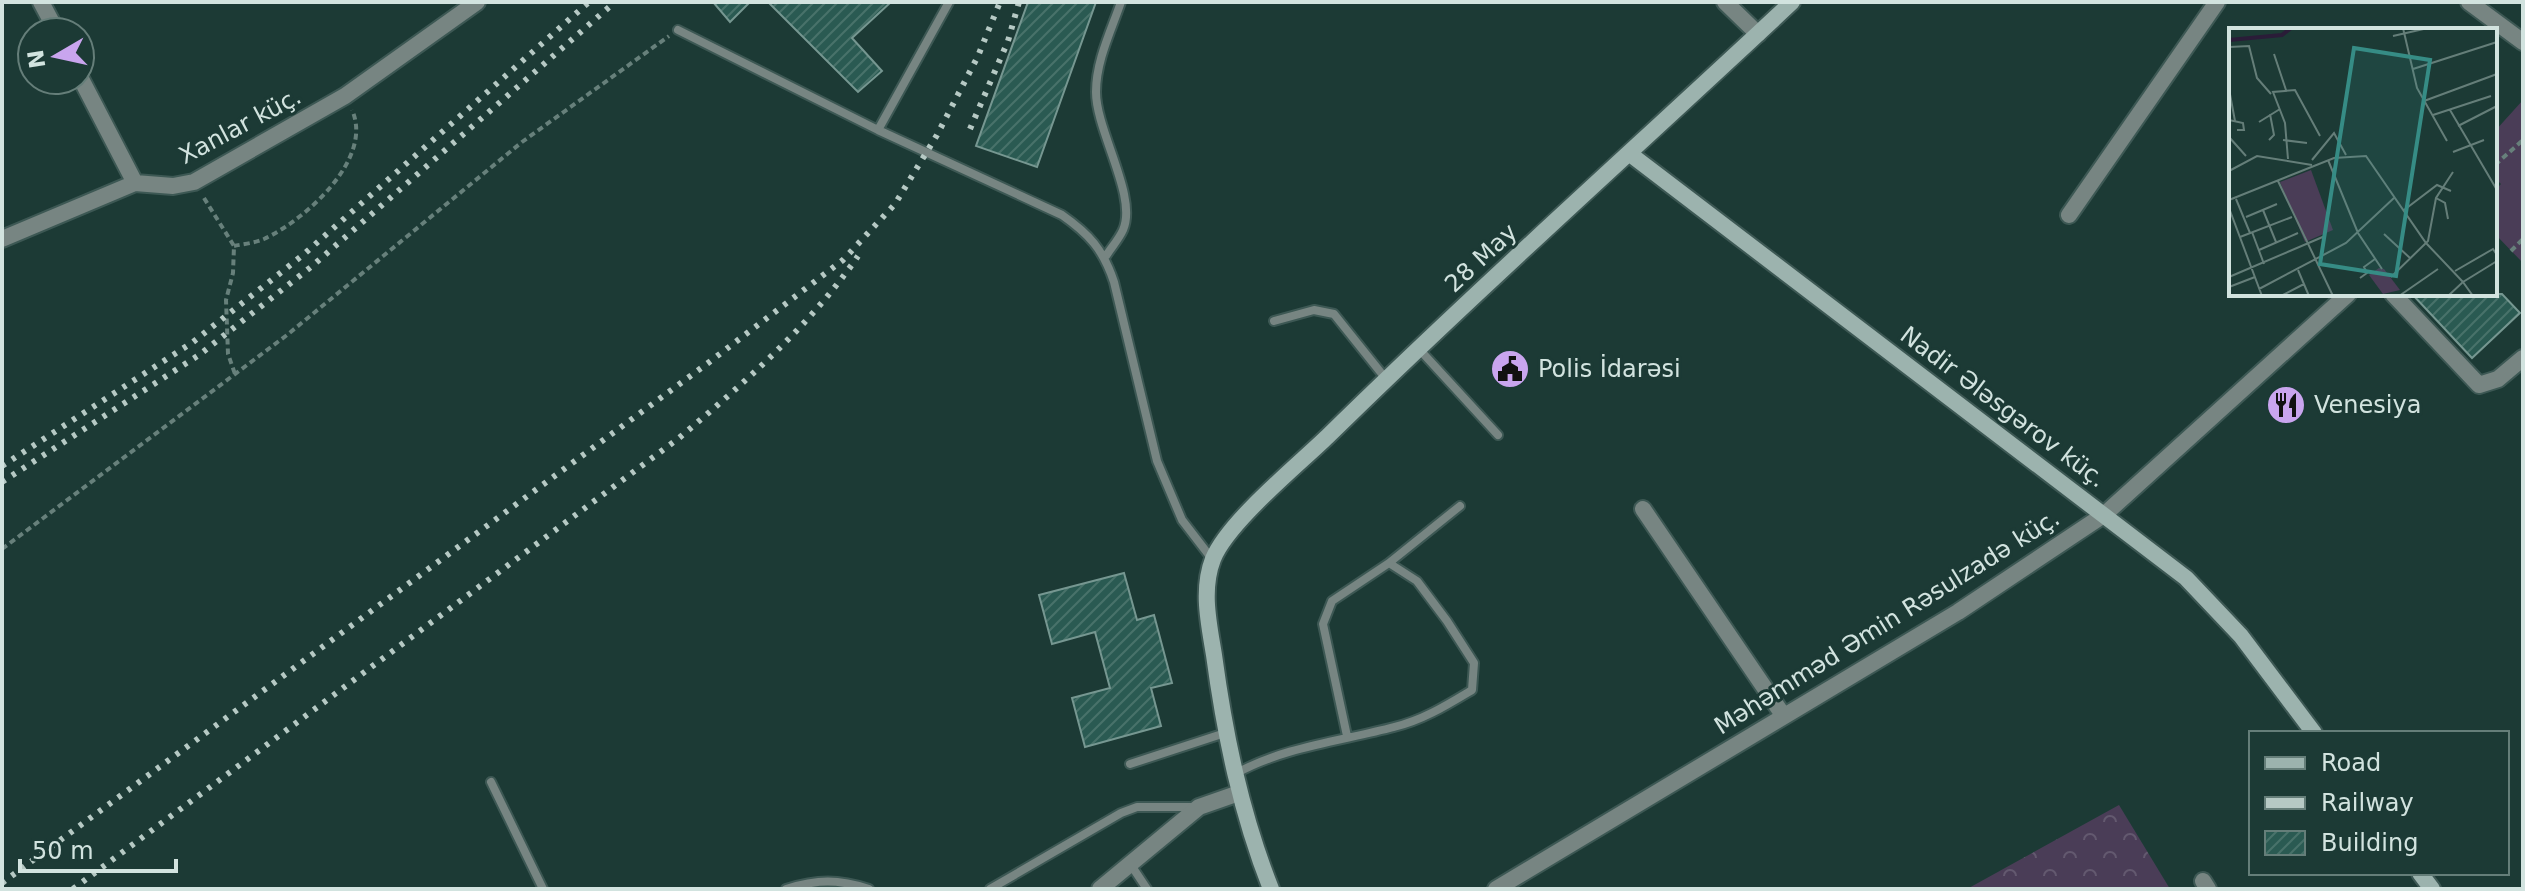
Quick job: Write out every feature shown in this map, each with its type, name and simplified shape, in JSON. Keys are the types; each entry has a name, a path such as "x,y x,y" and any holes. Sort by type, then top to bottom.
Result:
{"main road":[{"name":"28 May","path":"1213,559 1247,515 1386,379 1792,2"},
{"name":"Nadir Ələsgərov küç.","path":"1630,154 2105,514 2195,588 2241,636 2312,731"},
{"path":"1213,559 1206,597 1225,733 1239,793 1271,889"}],"street":[{"name":"Xanlar küç.","path":"2,239 135,183 173,186 194,182 345,96 476,2"},
{"path":"1725,2 1758,34"},
{"path":"2069,215 2217,2"},
{"path":"2469,2 2523,42"},
{"path":"90,96 135,183"},
{"name":"Məhəmməd Əmin Rəsulzadə küç.","path":"1496,889 1958,612 2105,514 2346,296"},
{"path":"2395,296 2479,385 2498,379 2523,358"},
{"path":"1643,509 1783,715"},
{"path":"1100,889 1199,807 1239,793"}],"lane":[{"path":"878,130 949,2"},
{"path":"1106,256 1124,229 1127,206 1099,120 1096,91 1100,62 1121,2"},
{"path":"678,30 878,130 1062,215 1089,234 1106,256 1157,461 1182,520 1213,559"},
{"path":"1274,321 1314,310 1334,314 1386,379"},
{"path":"1419,349 1498,435"},
{"path":"1347,736 1323,624 1332,601 1389,563 1460,506"},
{"path":"1235,775 1265,757 1291,754 1347,736 1394,728 1430,716 1472,690 1474,663 1447,621 1417,581 1389,563"},
{"path":"1130,764 1225,733"},
{"path":"491,782 543,889"},
{"path":"990,889 1121,813 1137,807 1199,807"},
{"path":"1131,865 1147,889"},
{"path":"786,889 811,881 841,880 869,889"}],"path":[{"path":"2,549 235,375 522,142 678,30"},
{"path":"234,246 263,240 295,219 339,178 356,148 355,117 345,96"},
{"path":"2497,163 2523,140"},
{"path":"194,182 234,246 233,273 226,300 228,354 235,375"},
{"path":"2511,251 2523,239"}],"green space":[{"path":"2523,100 2523,263 2497,236 2497,188 2501,184 2497,180 2497,129"},
{"path":"2119,805 2170,889 1967,889"}],"building":[{"path":"713,2 750,2 730,22"},
{"path":"768,2 891,2 852,38 882,71 858,92"},
{"path":"1028,2 1096,2 1037,167 976,146"},
{"path":"2502,294 2520,313 2472,358 2414,296"},
{"path":"1124,573 1137,620 1154,615 1172,683 1151,688 1161,726 1085,747 1072,698 1110,688 1095,632 1052,644 1039,595"}],"railway":[{"path":"2,466 193,342 303,255 589,2"},
{"path":"2,482 199,355 311,267 615,2"},
{"path":"2,883 708,363 843,260 895,204 937,135 978,56 1000,2"},
{"path":"970,129 1008,41 1019,2"},
{"path":"73,889 679,438 797,330 858,256"}],"place":[{"name":"Polis İdarəsi","path":"1510,369"},
{"name":"Venesiya","path":"2286,405"}]}
